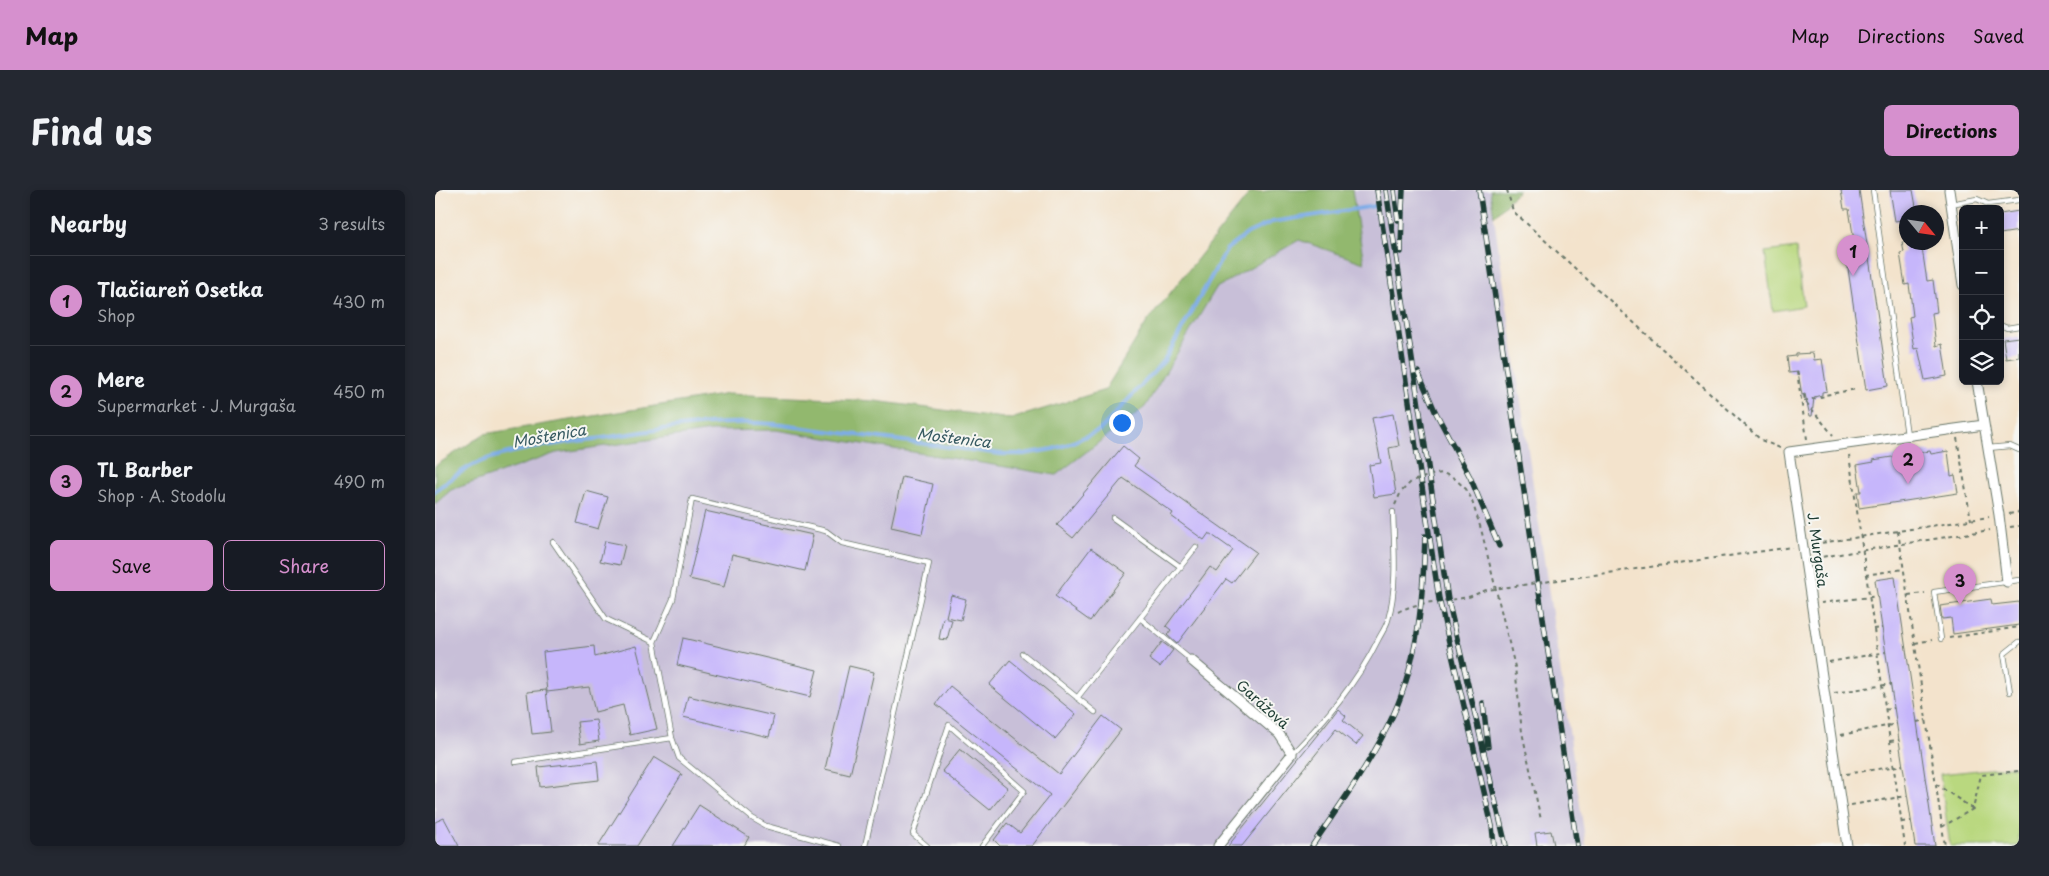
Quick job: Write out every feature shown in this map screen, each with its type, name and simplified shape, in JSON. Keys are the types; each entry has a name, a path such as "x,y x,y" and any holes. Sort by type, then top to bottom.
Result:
{"street":[{"path":"1949,190 1959,258"},
{"path":"1978,385 1999,515 2007,582"},
{"path":"1789,452 1984,425"},
{"name":"J. Murgaša","path":"1789,452 1847,846"},
{"name":"Garážová","path":"1191,660 1279,734 1292,754"},
{"path":"1218,846 1292,754"}],"lane":[{"path":"1873,190 1907,436"},
{"path":"1951,204 1977,199 1988,204 2019,200"},
{"path":"2004,327 2019,326"},
{"path":"1988,448 2009,446 2019,450"},
{"path":"839,846 766,826 752,818 679,758 672,738 653,642 673,599 692,499 826,531 842,544 929,563 865,846"},
{"path":"1292,754 1335,706 1370,657 1388,621 1393,593 1393,512"},
{"path":"1113,518 1181,567"},
{"path":"553,542 606,619 653,642"},
{"path":"1077,698 1196,547"},
{"path":"1941,639 1934,592 2019,580"},
{"path":"1140,618 1191,660"},
{"path":"2009,692 2005,654 2019,642"},
{"path":"1023,654 1095,712"},
{"path":"927,846 913,834 949,725 1025,791 982,846"},
{"path":"515,762 672,738"}],"path":[{"path":"1507,190 1513,211 1520,218 1761,440 1789,452"},
{"path":"1797,372 1803,401 1808,449"},
{"path":"1803,401 1857,389"},
{"path":"1803,401 1804,395"},
{"path":"1803,401 1844,444 1860,536 1905,846"},
{"path":"1955,429 1971,520"},
{"path":"1393,512 1401,492 1412,480 1443,473 1454,478 1466,490 1475,509 1515,667 1522,732 1541,820"},
{"path":"1388,621 1399,611 1415,604 1439,599 1448,600 1469,597 1496,589 2019,512"},
{"path":"1805,559 2019,526"},
{"path":"1898,531 1945,846"},
{"path":"1865,575 1904,569"},
{"path":"1908,595 1934,592"},
{"path":"1811,604 1878,596"},
{"path":"1915,643 2019,627"},
{"path":"1873,629 1882,628"},
{"path":"1820,664 1886,652"},
{"path":"1825,694 1891,684"},
{"path":"1885,710 1894,708"},
{"path":"1917,722 1926,720"},
{"path":"1831,737 1897,724"},
{"path":"1890,741 1899,740"},
{"path":"1837,776 1903,765"},
{"path":"1942,828 1973,809 1981,775 2019,771"},
{"path":"1936,784 1973,809"},
{"path":"1841,807 1907,796"},
{"path":"1902,822 1911,821"}],"shaded area":[{"path":"1352,190 1490,190 1586,846 435,846 435,504 451,490 556,453 711,431 776,430 1056,475 1145,407 1216,288 1299,240 1363,263"}],"green space":[{"path":"1274,190 1352,190 1364,263 1299,240 1216,288 1145,407 1056,475 776,430 711,431 556,453 451,490 435,504 435,466 484,434 728,394 875,401 1011,419 1105,390 1147,322 1250,193"},
{"path":"1490,190 1519,190 1494,216"},
{"path":"1796,248 1804,306 1773,311 1765,252"},
{"path":"2019,766 2019,846 1950,846 1940,774"}],"building":[{"path":"1841,190 1859,190 1888,386 1866,390 1844,242 1854,241 1849,209 1844,209"},
{"path":"1890,190 1913,190 1916,205 1899,205 1899,220 1895,221"},
{"path":"2019,211 2019,231 2004,233 2004,213"},
{"path":"1904,250 1922,250 1927,281 1933,280 1937,312 1932,313 1936,346 1942,344 1947,376 1925,380 1918,348 1914,349 1909,317 1913,316 1909,284 1905,285 1900,253 1904,252"},
{"path":"2019,337 2019,357 2006,359 2004,339"},
{"path":"1813,353 1814,360 1822,359 1827,391 1822,392 1822,395 1814,397 1812,416 1810,416 1805,394 1802,395 1798,372 1789,373 1787,357 1796,356 1796,354"},
{"path":"1393,414 1399,446 1389,448 1396,494 1374,497 1369,465 1381,463 1372,418"},
{"path":"1123,446 1139,459 1134,466 1256,552 1232,583 1226,579 1177,644 1167,635 1171,630 1166,626 1210,567 1217,572 1233,550 1209,533 1204,540 1171,516 1173,513 1123,478 1073,538 1057,525"},
{"path":"1930,451 1931,454 1948,451 1951,476 1955,475 1958,493 1859,508 1857,492 1861,492 1857,465 1874,462 1873,460"},
{"path":"902,477 933,484 922,534 891,527"},
{"path":"586,491 608,497 598,529 577,523"},
{"path":"705,511 813,535 805,571 732,554 724,587 689,579"},
{"path":"605,541 625,545 620,565 600,561"},
{"path":"1091,548 1126,573 1090,621 1055,596"},
{"path":"1895,577 1935,846 1915,846 1882,628 1875,580"},
{"path":"951,595 966,599 961,620 946,617"},
{"path":"1991,599 1992,605 2019,602 2019,625 1953,634 1951,618 1942,619 1940,606"},
{"path":"943,618 952,620 947,640 939,639"},
{"path":"683,638 817,670 810,697 677,665"},
{"path":"1162,642 1173,650 1160,667 1149,659"},
{"path":"594,646 595,657 636,646 657,729 630,735 623,705 595,712 589,687 547,692 543,652"},
{"path":"1010,660 1076,714 1055,739 989,685"},
{"path":"849,666 874,672 850,775 825,769"},
{"path":"950,686 1059,774 1103,716 1121,730 1032,846 1000,846 994,840 1007,823 1020,833 1050,795 936,704"},
{"path":"546,690 551,732 532,734 527,692"},
{"path":"688,696 774,716 769,737 683,717"},
{"path":"1338,709 1346,716 1343,720 1363,736 1356,745 1336,729 1242,846 1228,846"},
{"path":"596,720 599,741 580,744 577,722"},
{"path":"960,749 1008,788 990,810 942,771"},
{"path":"654,757 682,774 637,846 598,846"},
{"path":"597,761 599,780 540,787 538,767"},
{"path":"699,805 749,837 744,846 673,846"},
{"path":"444,818 459,846 435,846 435,822"},
{"path":"1551,831 1554,845 1537,846 1535,833"}],"waterway":[{"name":"Moštenica","path":"435,491 473,465 501,455 530,448 709,424 774,424 1001,454 1024,454 1053,449 1100,430 1164,361 1227,249 1248,233 1272,222 1375,206"}],"railway":[{"path":"1377,190 1439,599 1492,826 1494,846"},
{"path":"1386,190 1407,326"},
{"path":"1394,190 1398,220"},
{"path":"1402,210 1403,190"},
{"path":"1479,190 1577,846"},
{"path":"1401,252 1402,212"},
{"path":"1406,319 1448,600 1506,846"},
{"path":"1418,372 1435,411 1470,477 1499,546"},
{"path":"1312,846 1376,748 1394,713 1402,692 1409,671 1418,626 1425,536"},
{"path":"1483,703 1488,747"}],"place":[{"name":"Tlačiareň Osetka","path":"1853,276"},
{"name":"Mere","path":"1908,484"},
{"name":"TL Barber","path":"1960,605"}]}
